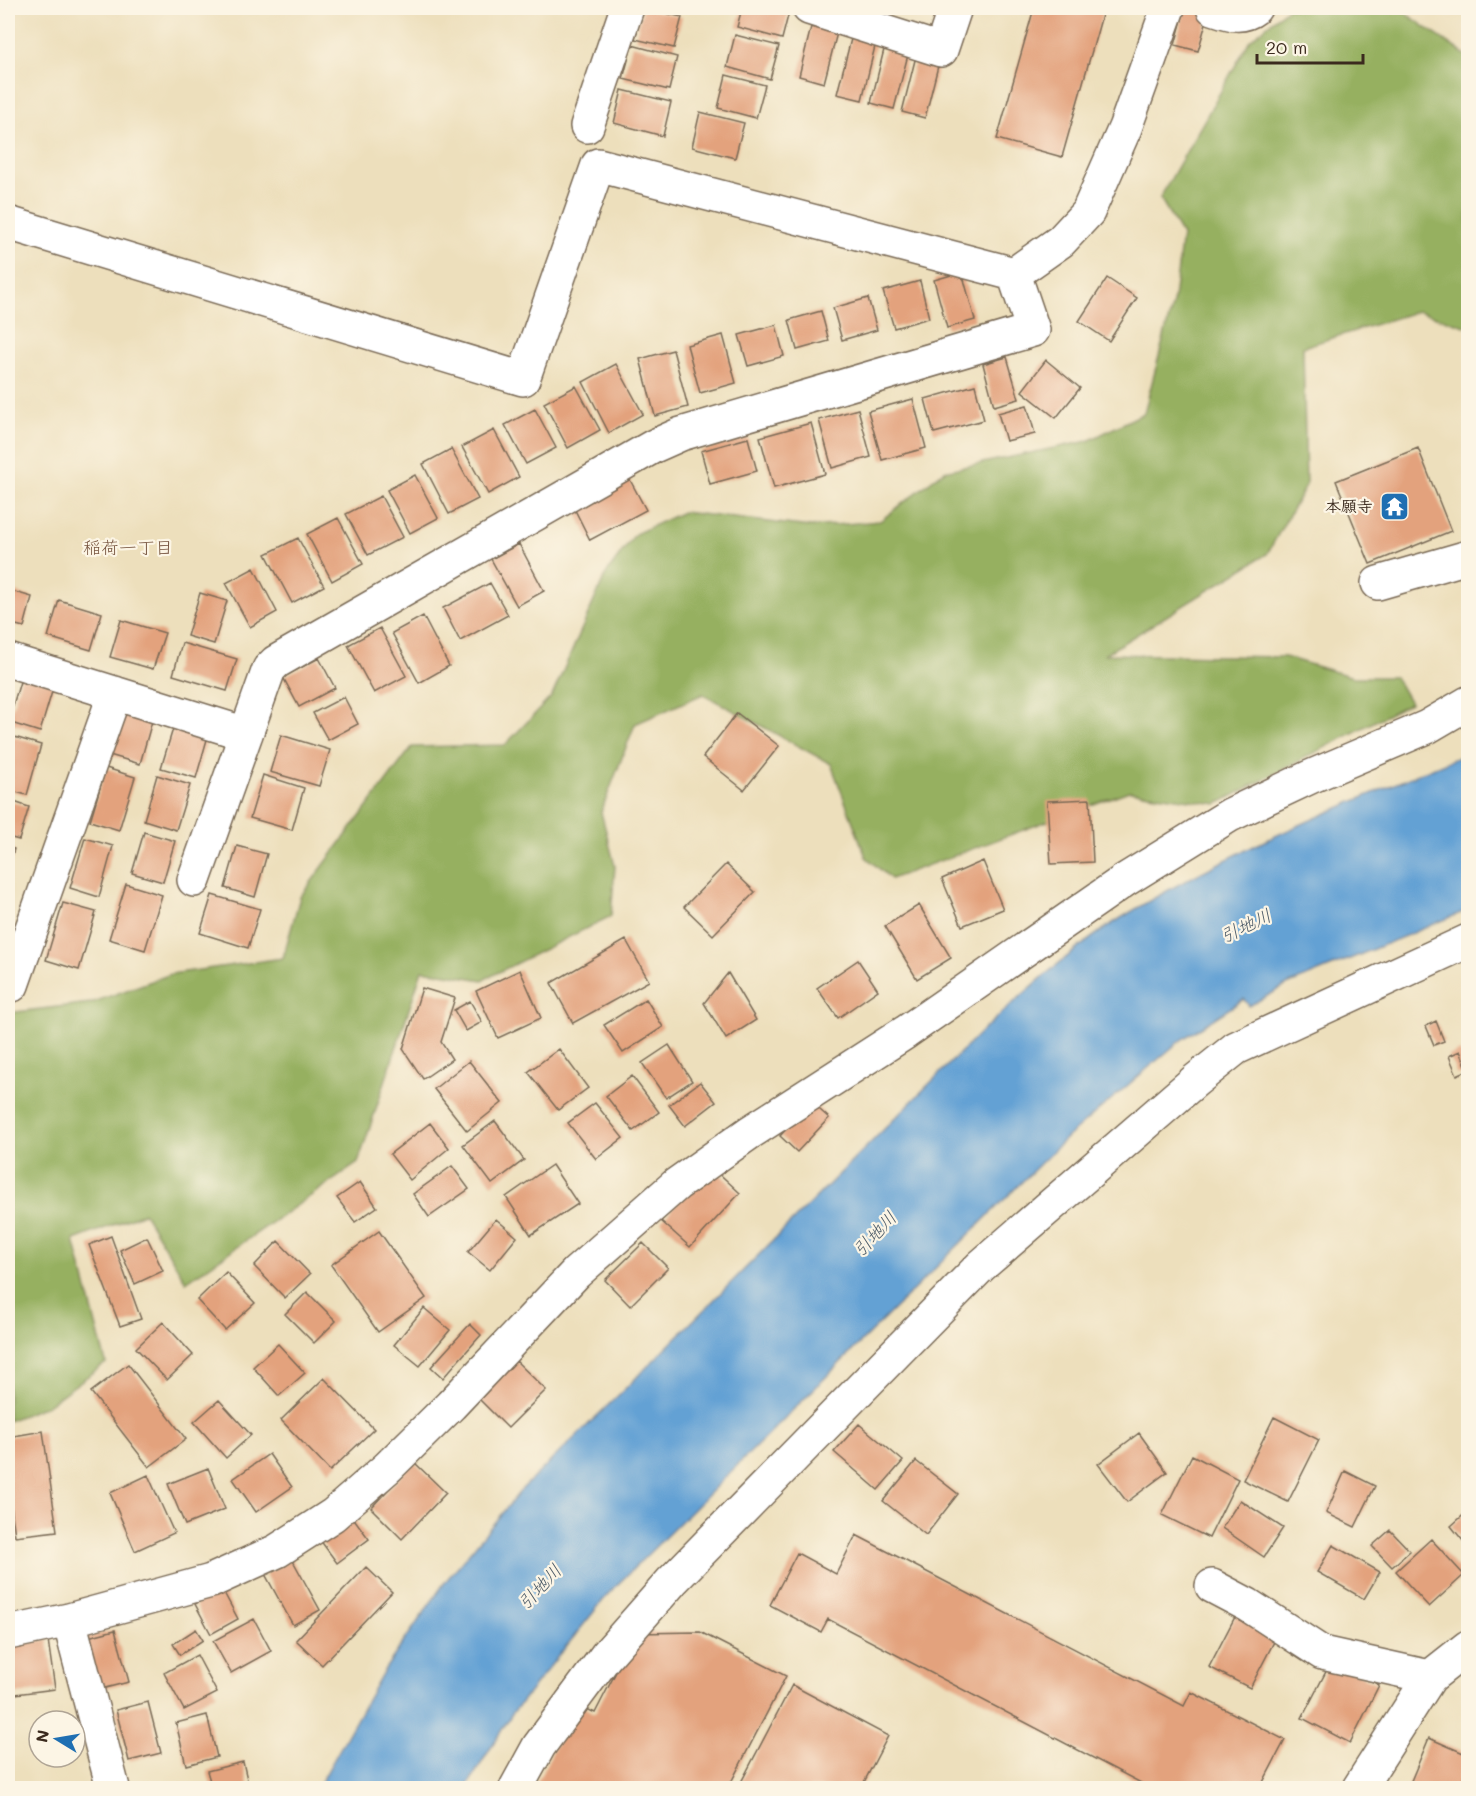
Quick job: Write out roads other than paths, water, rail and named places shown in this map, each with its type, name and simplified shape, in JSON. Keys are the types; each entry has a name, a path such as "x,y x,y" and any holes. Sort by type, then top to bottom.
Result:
{"street":[{"path":"587,126 627,8"},
{"path":"809,8 941,50 955,8"},
{"path":"8,223 523,379 598,165 1014,274 1062,241 1088,212 1125,128 1168,8"},
{"path":"1213,8 1232,14 1247,14 1255,8"},
{"path":"194,880 269,669 276,662 654,446 681,434 1033,330 1014,274"},
{"path":"1378,582 1468,557"},
{"path":"8,660 246,734"},
{"path":"8,986 12,985 115,693"},
{"path":"8,1633 69,1620 211,1581 278,1551 333,1515 387,1468 451,1405 576,1273 686,1177 749,1133 906,1032 1125,880 1230,815 1310,777 1427,727 1468,703"},
{"path":"516,1788 539,1746 606,1656 672,1581 981,1266 1236,1048 1468,941"},
{"path":"1212,1586 1248,1605 1322,1653 1430,1677"},
{"path":"69,1620 113,1788"},
{"path":"1359,1788 1430,1677 1468,1647"}],"water":[{"name":"引地川","path":"1468,753 1468,910 1287,985 1249,1006 1244,999 1181,1040 1067,1137 609,1593 511,1715 466,1788 318,1788 383,1672 445,1582 523,1488 983,1030 1085,943 1162,893 1291,829"}],"place":[{"name":"本願寺","path":"1394,506"}],"district":[{"name":"稲荷一丁目","path":"128,548"}]}
